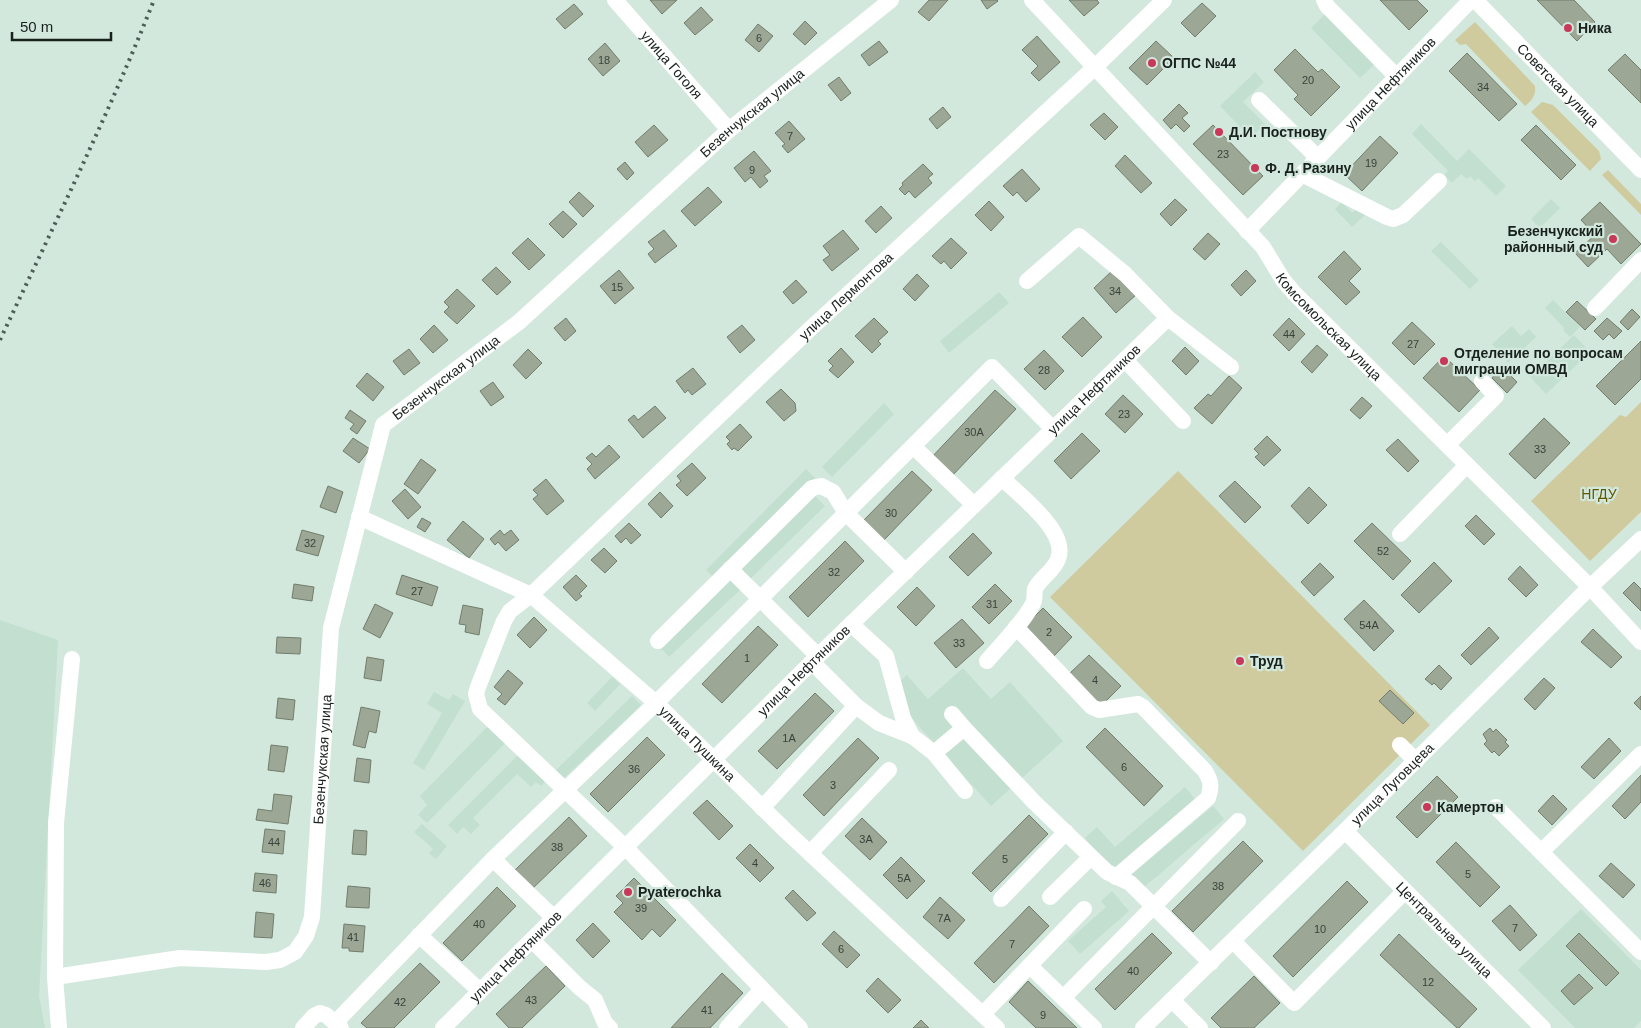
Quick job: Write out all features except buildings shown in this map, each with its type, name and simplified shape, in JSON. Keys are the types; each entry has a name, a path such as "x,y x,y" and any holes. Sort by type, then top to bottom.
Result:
{"street":[{"name":"улица Гоголя","path":"616,0 729,130"},
{"name":"Безенчукская улица","path":"56,977 180,958 266,962 280,960 295,952 306,936 312,917 330,628 383,425 519,322 729,130 891,0"},
{"name":"Комсомольская улица","path":"1032,0 1263,247 1283,280 1294,293 1590,587 1641,642"},
{"name":"улица Лермонтова","path":"565,789 480,709 477,701 478,687 504,621 510,611 531,595 810,328 1094,68 1164,0"},
{"path":"1324,0 1327,6 1397,77"},
{"name":"улица Нефтяников","path":"1247,230 1473,0"},
{"name":"Советская улица","path":"1473,0 1641,170"},
{"path":"1259,100 1318,158"},
{"path":"1302,174 1393,219 1403,215 1439,181"},
{"path":"1027,281 1079,236 1125,274 1168,318 1231,367"},
{"path":"1594,308 1641,260"},
{"name":"улица Нефтяников","path":"443,1028 815,659 1168,318"},
{"path":"1125,360 1183,422"},
{"path":"303,1028 314,1016 320,1013 326,1015 338,1026 420,935 493,859 656,703 992,367 1053,429"},
{"path":"1447,445 1496,396 1482,381"},
{"path":"913,446 974,505"},
{"path":"1400,534 1467,465"},
{"path":"988,661 1027,613 1034,600 1035,590 1058,559 1060,548 1057,536 1049,524 1002,478"},
{"path":"658,640 812,488 821,486 833,492 846,513 906,572"},
{"name":"улица Пушкина","path":"359,517 531,595 656,703 762,808 998,1028"},
{"name":"улица Луговцева","path":"1143,1028 1641,539"},
{"path":"730,569 761,598 856,706 878,723 912,736 934,753 965,791"},
{"path":"851,624 886,656 903,718 912,736"},
{"path":"1016,627 1092,707 1099,710 1138,704 1143,707 1205,771 1209,778 1211,791 1208,798 1116,877"},
{"path":"59,1028 56,977 56,823 72,659"},
{"path":"762,808 856,706"},
{"path":"952,714 1035,804 1107,872 1130,883 1211,963"},
{"path":"934,753 964,728"},
{"path":"1400,745 1416,761"},
{"path":"1541,852 1641,754"},
{"path":"810,853 889,770"},
{"path":"565,789 626,848 800,1028"},
{"path":"1496,807 1641,952"},
{"path":"1063,998 1238,821"},
{"name":"Центральная улица","path":"1345,831 1543,1028"},
{"path":"1001,899 1066,832"},
{"path":"1050,897 1091,857"},
{"path":"493,859 554,918"},
{"path":"1233,941 1294,1003 1406,891"},
{"path":"982,1014 1084,909"},
{"path":"420,935 480,991"},
{"path":"532,940 575,992 595,1000 605,1022 610,1028"},
{"path":"1030,966 1094,1028"},
{"path":"727,1028 762,989"},
{"path":"1172,1000 1200,1028"}],"shaded area":[{"path":"1326,13 1376,63 1360,78 1311,28"},
{"path":"1255,72 1264,82 1243,102 1265,124 1251,138 1220,106"},
{"path":"1421,124 1457,161 1469,149 1506,186 1496,196 1478,178 1475,181 1470,176 1467,179 1461,174 1452,183 1444,175 1448,171 1412,134"},
{"path":"1551,199 1560,208 1540,228 1531,219"},
{"path":"1342,202 1352,213 1358,208 1365,215 1352,227 1335,209"},
{"path":"1441,242 1479,280 1470,289 1431,251"},
{"path":"999,292 1009,303 949,353 940,341"},
{"path":"1553,300 1580,327 1570,337 1545,308"},
{"path":"1512,326 1521,336 1529,329 1536,337 1508,363 1492,344"},
{"path":"1574,335 1590,352 1546,394 1530,377"},
{"path":"884,403 894,414 832,477 822,467"},
{"path":"806,469 815,478 716,579 706,570"},
{"path":"814,495 825,506 748,581 737,570"},
{"path":"731,577 742,588 669,657 659,646"},
{"path":"0,620 58,640 39,996 45,1028 0,1028"},
{"path":"963,668 991,699 1010,682 1063,741 991,806 888,692 907,675 928,699"},
{"path":"612,677 620,684 595,711 587,703"},
{"path":"434,692 449,700 453,694 465,701 424,770 413,763 442,713 427,704"},
{"path":"632,696 641,705 564,778 556,770"},
{"path":"490,724 507,741 427,823 418,815 427,805 420,796"},
{"path":"520,753 547,780 541,786 536,782 531,787 517,774 473,818 480,825 471,834 463,827 457,834 448,825"},
{"path":"1185,787 1196,800 1114,871 1085,838 1097,827 1115,847"},
{"path":"1213,806 1224,819 1142,889 1131,875"},
{"path":"422,824 447,846 436,859 429,853 433,849 414,832"},
{"path":"1112,891 1129,911 1080,954 1068,941 1106,907 1101,901"},
{"path":"1581,909 1641,970 1641,1021 1634,1028 1575,1028 1518,970"}],"green space":[{"path":"1475,22 1535,86 1533,98 1525,106 1466,44 1460,45 1455,40"},
{"path":"1542,102 1553,105 1599,151 1601,159 1590,171 1531,112"},
{"path":"1608,170 1641,204 1641,215 1602,175"},
{"name":"НГДУ","path":"1641,402 1641,512 1590,561 1531,501 1620,415 1626,417"},
{"name":"Труд","path":"1178,471 1430,725 1303,851 1050,597"}],"railway":[{"path":"0,340 99,129 154,0"}],"place":[{"name":"Ника","path":"1568,28"},
{"name":"ОГПС №44","path":"1152,63"},
{"name":"Д.И. Постнову","path":"1219,132"},
{"name":"Ф. Д. Разину","path":"1255,168"},
{"name":"Безенчукский районный суд","path":"1613,239"},
{"name":"Отделение по вопросам миграции ОМВД","path":"1444,361"},
{"name":"Труд","path":"1240,661"},
{"name":"Камертон","path":"1427,807"},
{"name":"Pyaterochka","path":"628,892"}]}
